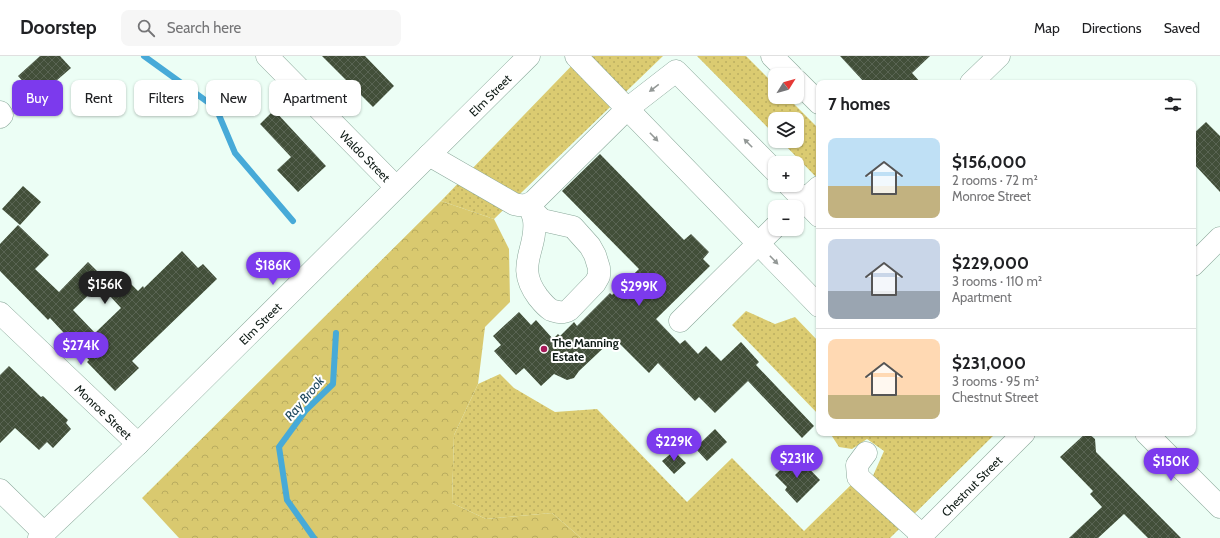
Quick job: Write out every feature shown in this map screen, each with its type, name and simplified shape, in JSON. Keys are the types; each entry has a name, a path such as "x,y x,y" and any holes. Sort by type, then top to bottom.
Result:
{"street":[{"name":"Waldo Street","path":"268,56 396,187"},
{"name":"Elm Street","path":"42,535 138,444 529,56"},
{"path":"576,56 816,303"},
{"path":"772,56 784,68"},
{"path":"974,80 998,56"},
{"path":"429,155 514,204 523,206 529,205 627,109 676,71 768,164"},
{"path":"804,88 816,100"},
{"path":"799,192 807,198 816,212"},
{"path":"529,205 542,220 573,227 590,246 595,255 599,268 599,276 595,283 569,310 564,313 548,308 534,291 528,280 528,256 532,243 534,221 529,205"},
{"path":"680,320 768,234"},
{"path":"1196,262 1220,238"},
{"name":"Monroe Street","path":"0,313 138,444"},
{"name":"Chestnut Street","path":"920,537 1021,436"},
{"path":"1149,436 1220,507"},
{"path":"866,453 857,465 858,477 920,537"},
{"path":"0,490 42,535"}],"shaded area":[{"path":"581,56 663,56 494,219 441,201"},
{"path":"697,56 746,56 768,78 768,104 794,104 802,112 768,112 768,128"},
{"path":"804,114 816,126 816,177 804,165 804,156 796,156 788,148 804,148"},
{"path":"746,311 775,324 795,317 816,339 816,412 732,325"},
{"path":"500,374 514,388 555,412 597,409 687,502 732,458 804,531 854,482 872,478 884,451 867,439 852,449 839,447 832,436 993,436 890,538 581,538 552,513 486,519 452,503 454,435 478,384"}],"green space":[{"path":"441,201 494,219 509,249 510,302 485,327 478,384 454,435 452,503 486,519 552,513 581,538 179,538 142,498"}],"building":[{"path":"40,56 60,56 71,68 57,80 22,80 18,76"},
{"path":"322,56 365,56 394,86 373,107 361,95 361,80 346,80"},
{"path":"840,56 930,56 912,73 918,80 862,80"},
{"path":"269,115 280,116 326,166 298,192 277,170 291,157 260,124"},
{"path":"1206,122 1220,136 1220,192 1196,166 1196,131"},
{"path":"600,154 684,240 691,234 709,252 703,259 710,266 656,319 680,344 685,340 698,354 706,346 721,361 741,342 759,362 756,365 814,426 802,438 748,381 715,413 699,397 695,401 658,363 649,373 614,338 579,371 574,378 567,380 554,374 541,386 524,368 516,375 494,351 501,345 493,336 519,312 531,325 536,320 553,339 558,334 560,336 574,322 577,326 610,293 612,295 639,269 562,191"},
{"path":"23,186 41,202 20,225 2,209"},
{"path":"18,225 49,255 35,269 59,292 88,262 105,279 73,310 95,333 121,308 110,296 127,280 138,291 143,286 144,288 182,251 198,268 203,264 217,279 132,361 139,368 115,391 87,362 89,360 50,318 48,320 0,271 0,244"},
{"path":"9,366 41,397 43,396 68,420 66,423 71,429 53,448 47,442 39,450 15,428 0,443 0,375"},
{"path":"715,429 727,442 707,461 695,448"},
{"path":"1083,436 1092,436 1095,439 1096,452 1181,538 1148,538 1124,514 1098,538 1069,538 1102,507 1090,494 1093,491 1060,457"},
{"path":"674,451 686,463 674,474 662,461"},
{"path":"796,455 820,480 797,503 785,490 787,487 775,475"}],"waterway":[{"name":"Ray Brook","path":"144,56 216,108 235,153 293,221"},
{"name":"Ray Brook","path":"314,538 287,500 279,447 306,410 333,384 336,333"}],"place":[{"name":"The Manning Estate","path":"544,349"}]}
